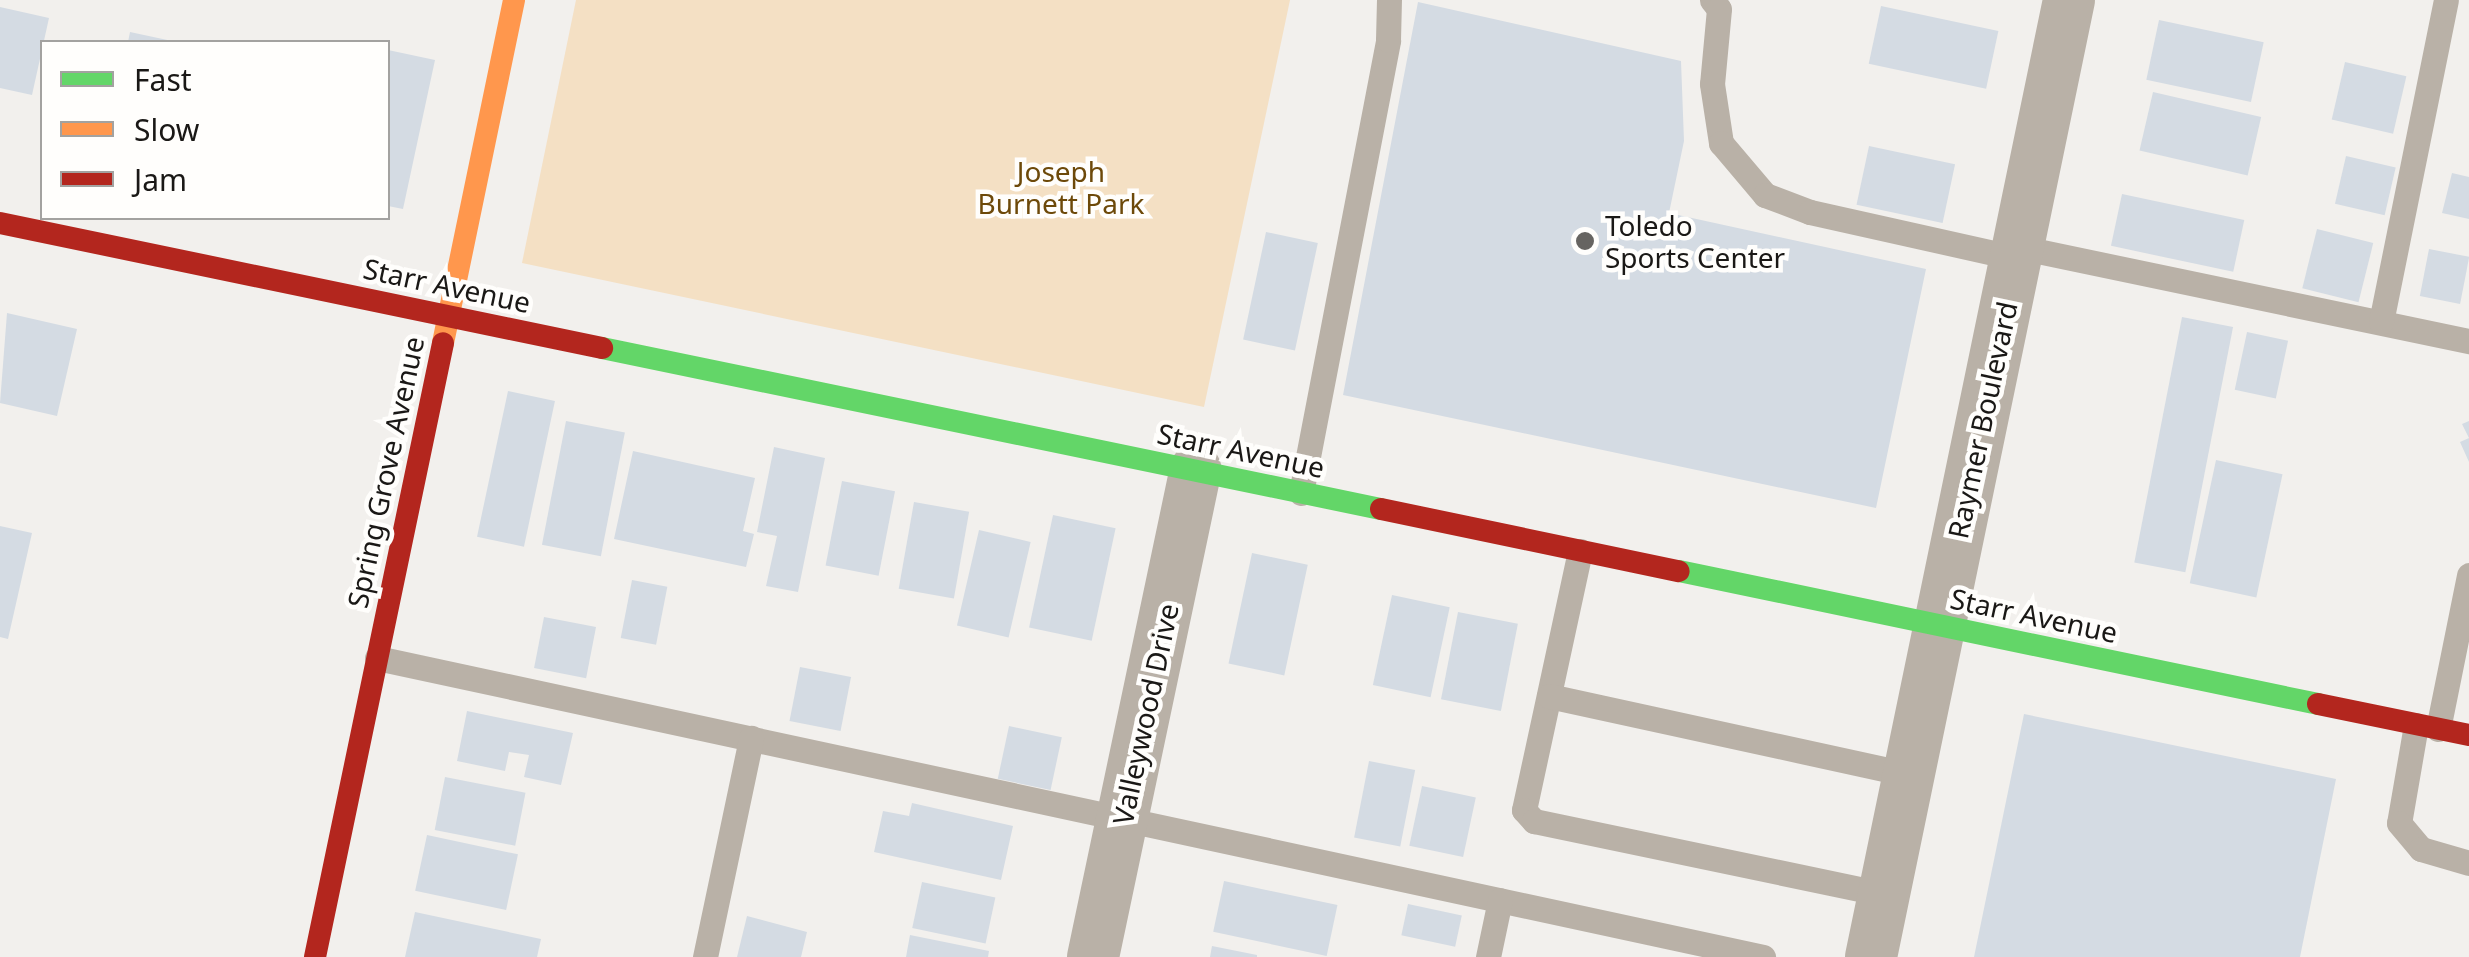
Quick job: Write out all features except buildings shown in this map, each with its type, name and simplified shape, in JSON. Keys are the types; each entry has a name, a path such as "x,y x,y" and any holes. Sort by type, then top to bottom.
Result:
{"main road":[{"name":"Spring Grove Avenue","path":"315,957 514,0"},
{"name":"Starr Avenue","path":"0,223 2469,735"}],"street":[{"name":"Raymer Boulevard","path":"1870,957 2070,0"},
{"name":"Valleywood Drive","path":"1094,957 1196,470"}],"lane":[{"path":"1301,493 1388,40 1388,0"},
{"path":"1712,0 1719,9 1712,84 1722,142 1764,195 1810,212 2469,341"},
{"path":"2380,322 2446,0"},
{"path":"1580,551 1524,810 1534,821 1884,894"},
{"path":"2469,575 2400,823 2420,849 2469,863"},
{"path":"377,658 1763,957"},
{"path":"1549,696 1907,774"},
{"path":"705,957 751,738"},
{"path":"1488,957 1500,900"}],"green space":[{"name":"Joseph Burnett Park","path":"576,0 1290,0 1204,407 522,263"}],"traffic: fast":[{"path":"602,348 1381,509"},
{"path":"1679,571 2318,704"}],"traffic: slow":[{"path":"443,343 514,0"}],"traffic: jam":[{"path":"0,223 602,348"},
{"path":"315,957 443,343"},
{"path":"1381,509 1679,571"},
{"path":"2318,704 2469,735"}],"place":[{"name":"Toledo Sports Center","path":"1585,241"}]}
